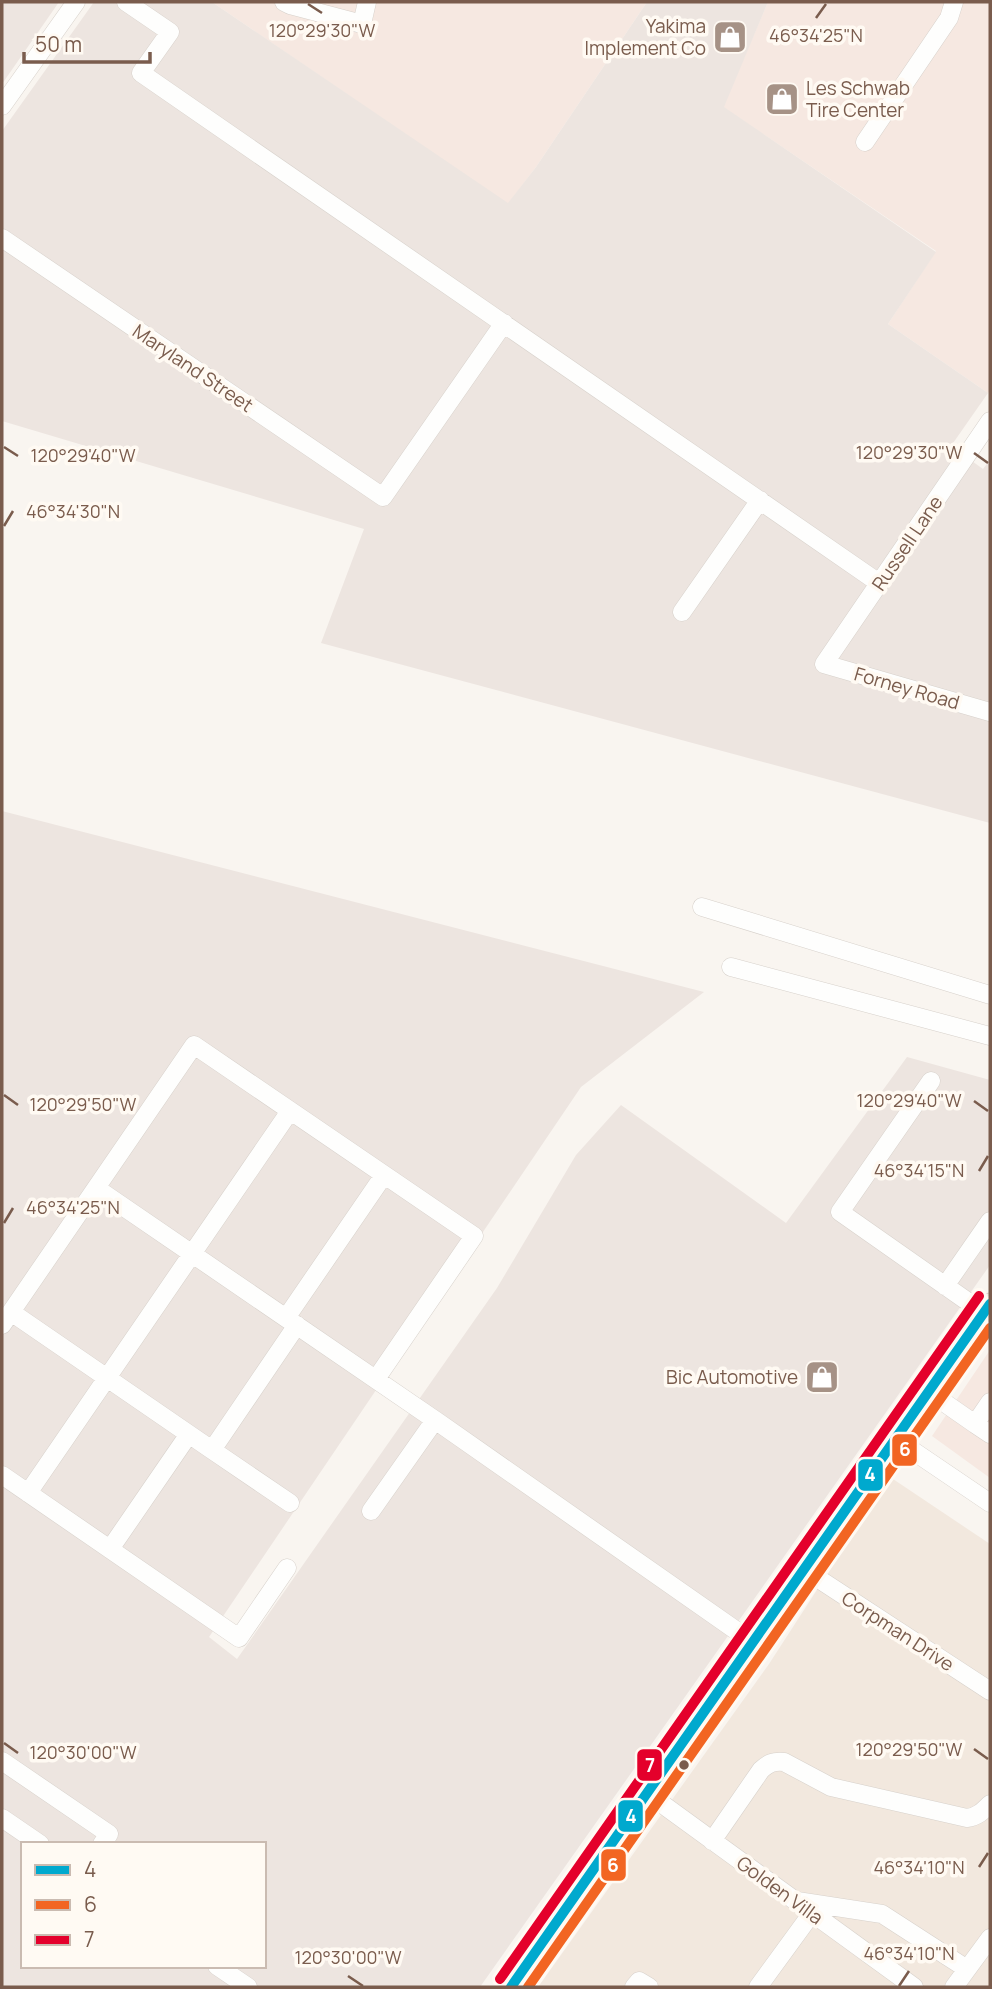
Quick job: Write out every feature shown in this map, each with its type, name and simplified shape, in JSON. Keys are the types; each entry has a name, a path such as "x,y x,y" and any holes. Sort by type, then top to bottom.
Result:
{"main road":[{"path":"511,1987 987,1309"}],"street":[{"path":"2,106 76,2"},
{"path":"126,2 170,32 141,73 879,583"},
{"path":"284,2 362,24 367,2"},
{"path":"865,142 949,18 954,2"},
{"name":"Maryland Street","path":"2,238 383,497 504,323"},
{"name":"Russell Lane","path":"824,664 990,421"},
{"path":"682,612 760,500"},
{"name":"Forney Road","path":"824,664 990,712"},
{"path":"702,907 990,995"},
{"path":"731,967 990,1036"},
{"path":"290,1503 107,1378 6,1319 194,1045 474,1236 376,1379"},
{"path":"931,1082 839,1212 945,1286 987,1309"},
{"path":"28,1493 290,1111"},
{"path":"212,1450 384,1175"},
{"path":"96,1188 376,1379 754,1643"},
{"path":"945,1286 990,1221"},
{"path":"929,1392 983,1429 990,1402"},
{"path":"372,1511 435,1420"},
{"path":"110,1549 189,1434"},
{"path":"897,1440 990,1503"},
{"path":"2,1475 239,1638 287,1569"},
{"name":"Corpman Drive","path":"806,1570 990,1691"},
{"path":"2,1761 109,1834 103,1842"},
{"path":"712,1841 761,1770 775,1761 784,1762 831,1787 967,1818 980,1814 990,1804"},
{"name":"Golden Villa","path":"646,1793 914,1987"},
{"path":"2,1818 37,1842"},
{"path":"794,1900 882,1914 967,1969"},
{"path":"758,1987 812,1913"},
{"path":"954,1987 990,1938"},
{"path":"221,1968 248,1987"},
{"path":"634,1987 639,1981 649,1987"}],"shaded area":[{"path":"2,2 59,2 2,84"},
{"path":"94,2 212,2 508,203 536,167 647,2 768,2 724,107 936,252 888,324 988,393 951,446 983,469 990,460 990,823 321,643 364,529 2,421 2,131"},
{"path":"212,2 647,2 508,204"},
{"path":"768,2 990,2 988,393 888,324 936,251 723,107"},
{"path":"2,811 704,992 581,1087 209,1637 237,1659 497,1288 576,1155 621,1105 786,1223 907,1057 990,1080 990,1265 480,1987 2,1987"},
{"path":"990,1350 990,1478 932,1436"},
{"path":"890,1477 990,1544 990,1987 538,1987 769,1664"}],"transit line":[{"name":"7","path":"500,1979 979,1296"},
{"name":"4","path":"511,1987 990,1304"},
{"name":"6","path":"528,1987 990,1328"}],"place":[{"name":"Yakima Implement Co","path":"730,37"},
{"name":"Les Schwab Tire Center","path":"782,99"},
{"name":"Bic Automotive","path":"822,1377"}]}
